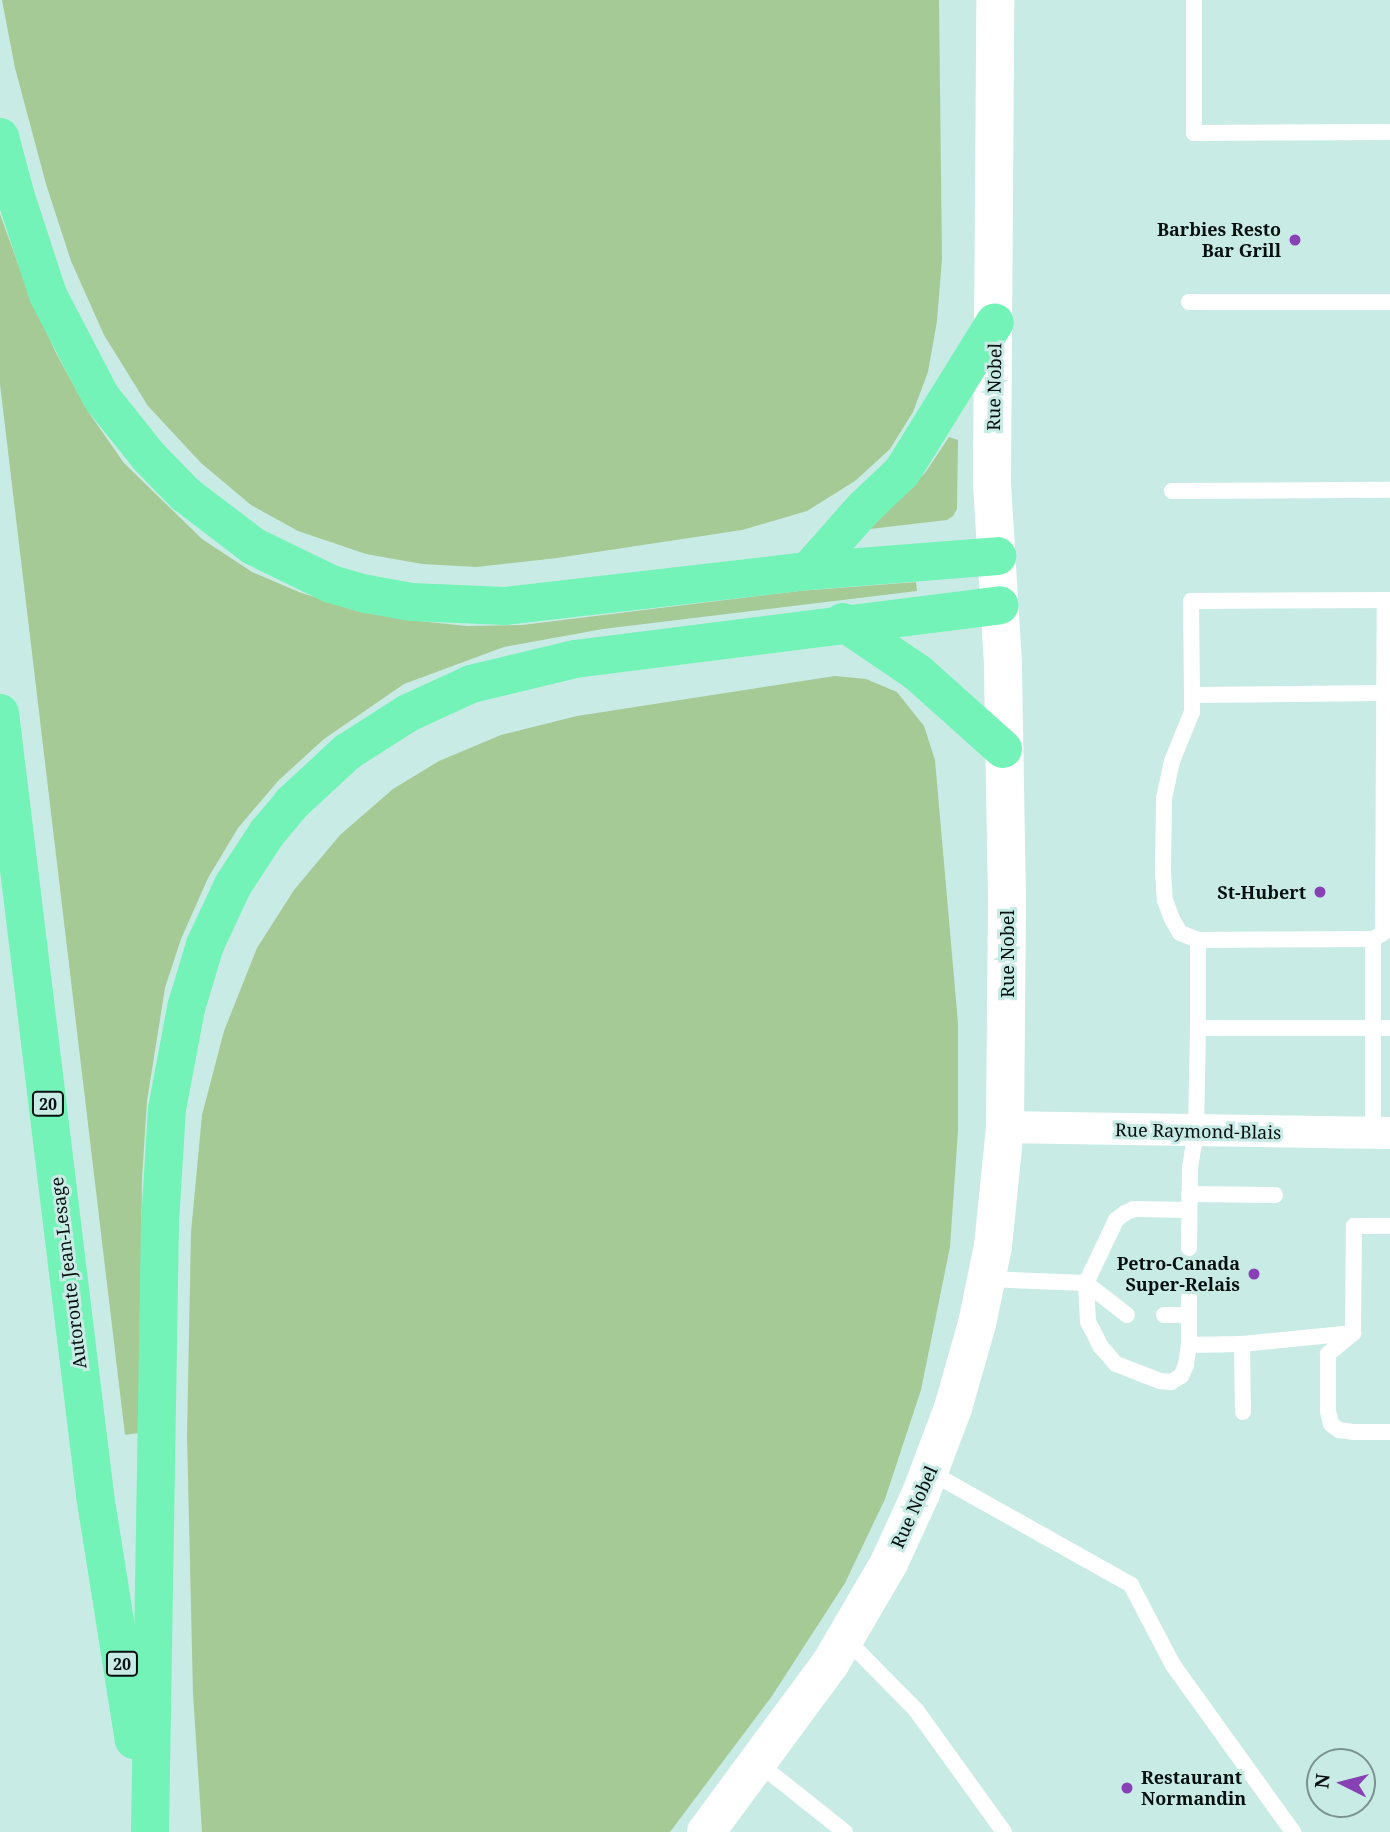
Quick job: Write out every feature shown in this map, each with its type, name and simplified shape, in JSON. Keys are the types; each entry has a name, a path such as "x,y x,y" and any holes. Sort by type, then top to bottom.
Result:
{"highway":[{"path":"0,137 16,197 48,295 102,397 149,457 185,494 253,546 331,584 367,594 459,606 565,601 808,571 997,556"},
{"path":"808,571 908,464 995,323"},
{"path":"149,1832 159,1251 167,1109 179,1038 194,978 220,909 267,833 317,777 377,731 451,693 502,675 575,659 843,622 1000,604"},
{"path":"843,622 918,673 1003,749"},
{"name":"Autoroute Jean-Lesage","path":"0,713 95,1495 149,1832"}],"street":[{"name":"Rue Nobel","path":"706,1832 846,1639 889,1563 930,1472 953,1408 986,1279 998,1205 1005,1127 1007,901 1000,604 992,482 995,0"},
{"name":"Rue Raymond-Blais","path":"1005,1127 1382,1133"}],"lane":[{"path":"1194,0 1194,133 1390,132"},
{"path":"1189,302 1390,302"},
{"path":"1172,491 1390,490"},
{"path":"1382,935 1198,940 1180,933 1166,900 1163,873 1164,798 1172,761 1192,712 1191,601 1388,600 1384,693 1382,1133"},
{"path":"1192,695 1384,693"},
{"path":"1189,1248 1189,1202 1196,1131 1198,940"},
{"path":"1198,1028 1382,1028"},
{"path":"1164,1315 1189,1307 1186,1365 1181,1376 1171,1382 1160,1381 1116,1364 1101,1347 1088,1322 1086,1283 1116,1220 1133,1209 1275,1195"},
{"path":"1353,1334 1354,1226 1390,1226"},
{"path":"986,1279 1086,1283 1127,1315"},
{"path":"1189,1345 1242,1344 1353,1334"},
{"path":"1353,1334 1328,1354 1328,1411 1331,1424 1339,1430 1353,1432 1390,1432"},
{"path":"1242,1344 1243,1412"},
{"path":"930,1472 1131,1585 1173,1665 1293,1832"},
{"path":"846,1639 916,1710 1004,1832"},
{"path":"758,1763 845,1832"}],"green space":[{"path":"2,0 939,0 942,259 937,321 928,372 913,412 890,449 855,481 807,511 742,530 557,558 476,567 422,564 366,554 298,531 251,505 201,463 148,406 104,335 71,261 46,184 15,68"},
{"path":"0,214 26,286 55,351 87,410 124,463 202,539 252,572 299,592 356,611 467,626 522,625 799,591 916,582 917,591 603,629 504,647 404,684 324,739 278,781 238,828 208,878 181,939 165,988 147,1101 142,1179 139,1433 125,1435 0,384"},
{"path":"949,437 958,440 957,509 953,516 947,520 870,529 925,473"},
{"path":"835,676 866,679 897,692 924,726 935,760 958,1023 958,1131 950,1247 921,1390 885,1499 845,1583 772,1696 670,1832 202,1832 193,1694 187,1435 191,1232 202,1115 224,1031 257,948 294,890 340,835 393,789 439,761 501,735 577,716"}],"place":[{"name":"Barbies Resto Bar Grill","path":"1295,240"},
{"name":"St-Hubert","path":"1320,892"},
{"name":"Petro-Canada Super-Relais","path":"1254,1274"},
{"name":"Restaurant Normandin","path":"1127,1788"}]}
